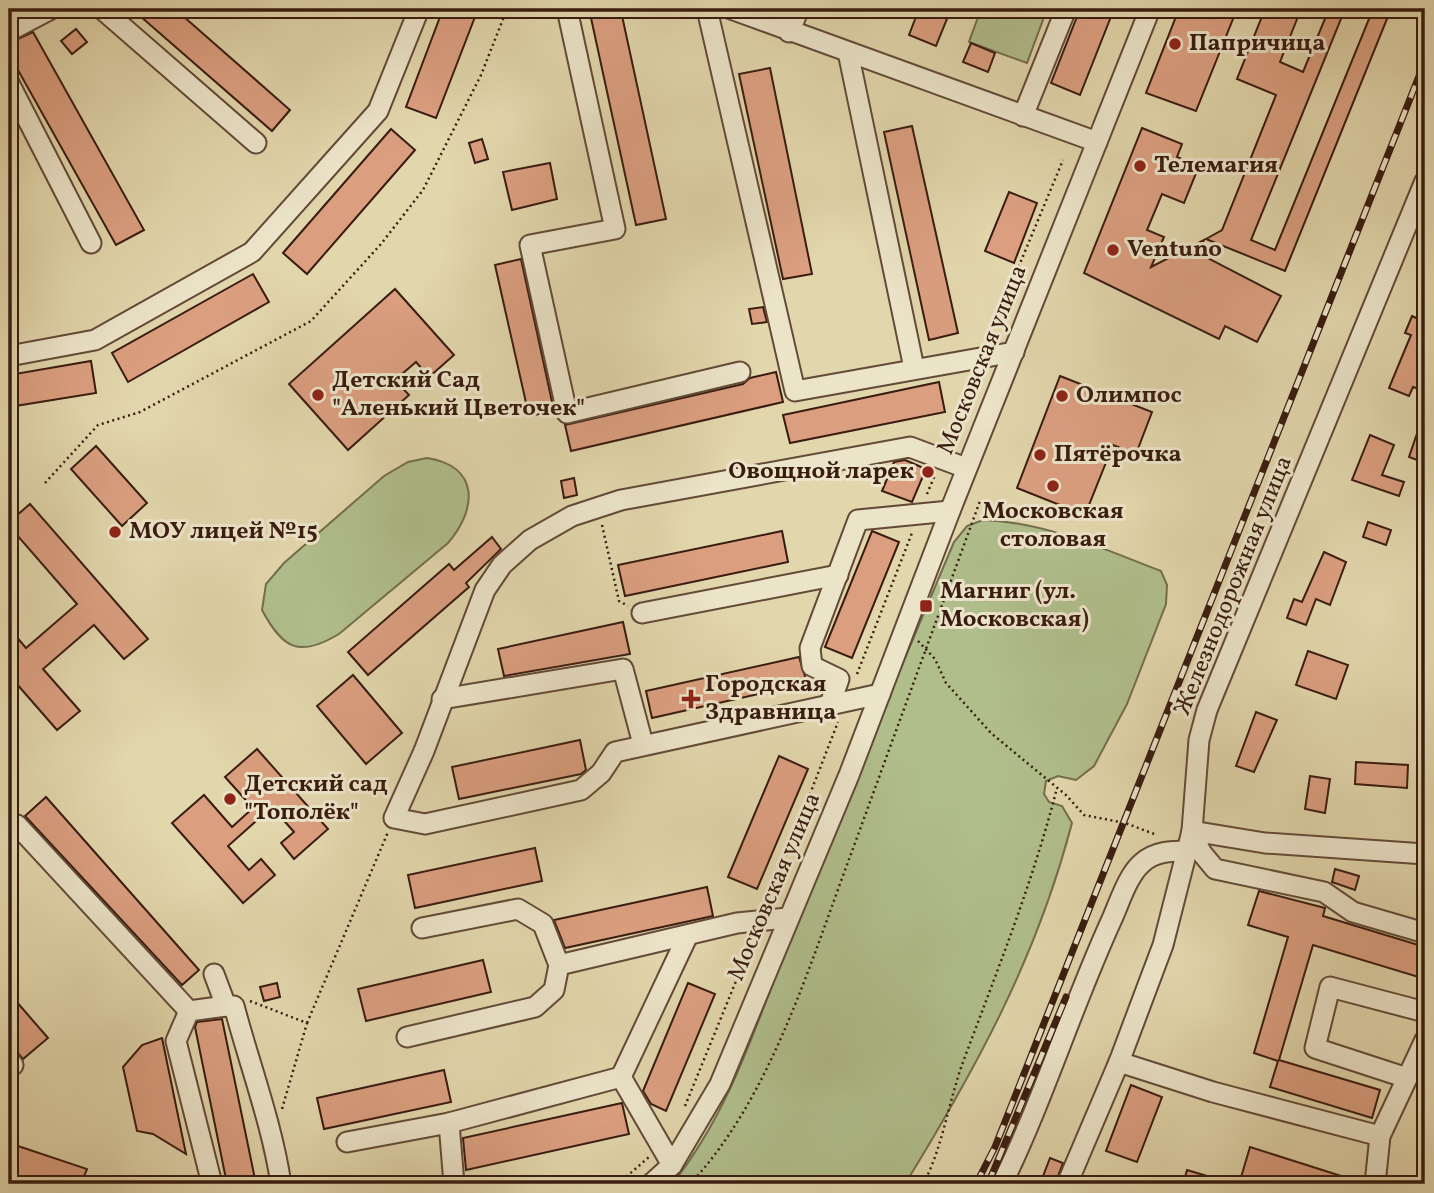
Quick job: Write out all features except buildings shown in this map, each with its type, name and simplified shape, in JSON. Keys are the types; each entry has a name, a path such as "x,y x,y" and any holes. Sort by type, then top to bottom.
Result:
{"street":[{"path":"9,31 51,9"},
{"path":"102,9 256,143"},
{"path":"9,356 95,340 253,252 378,111 419,9"},
{"path":"567,9 615,229 530,245 567,413 740,373"},
{"path":"707,9 795,391 1014,352"},
{"path":"732,9 1097,142"},
{"path":"789,32 799,9"},
{"path":"1023,116 1066,9"},
{"name":"Московская улица","path":"651,1184 672,1165 720,1084 904,636 966,468 1150,9"},
{"path":"848,52 914,368"},
{"path":"9,83 91,243"},
{"name":"Железнодорожная улица","path":"1067,1184 1119,1062 1163,945 1192,831 1198,750 1207,710 1425,181"},
{"path":"880,694 615,752 601,773 581,790 425,824 394,818 473,616 502,565 530,540 572,516 673,489 910,447 966,468"},
{"path":"830,704 839,679 812,666 810,648 858,520 950,511"},
{"path":"642,613 838,575"},
{"path":"442,699 622,669 643,744"},
{"path":"17,824 189,1011"},
{"path":"1192,831 1265,843 1425,854"},
{"path":"1192,831 1201,852 1215,869 1324,892 1353,912 1425,933"},
{"path":"1002,1184 1027,1133 1097,953 1131,878 1141,863 1153,855 1171,850 1188,851"},
{"path":"407,1037 535,1007 554,989 559,965 542,924 518,909 422,928"},
{"path":"559,965 687,937 737,923 787,918"},
{"path":"347,1142 449,1123 621,1077 687,937"},
{"path":"214,974 230,1006 274,1139 281,1184"},
{"path":"1407,1078 1315,1048 1330,987 1425,1012"},
{"path":"189,1011 230,1006"},
{"path":"189,1011 176,1041 212,1184"},
{"path":"1375,1184 1380,1136 1425,1040"},
{"path":"1119,1062 1213,1092 1380,1136"},
{"path":"621,1077 672,1165"},
{"path":"449,1123 454,1184"}],"path":[{"path":"45,483 98,425 141,412 311,321 381,244 423,190 481,75 508,9"},
{"path":"690,1184 703,1170 749,1101 779,1038 980,501"},
{"path":"598,508 619,601 642,613"},
{"path":"904,636 920,642 926,648 935,659 946,683 991,733 1057,788 1084,815 1125,823 1160,837"},
{"path":"9,767 9,773"},
{"path":"923,1184 963,1064 1004,957 1044,837 1057,788"},
{"path":"274,1139 307,1023 394,818"},
{"path":"230,1006 251,1001 307,1023"}],"green space":[{"path":"981,9 1047,9 1027,63 969,42"},
{"path":"427,458 456,470 464,479 468,490 465,516 448,543 339,634 313,646 293,646 285,641 277,634 262,610 266,584 284,563 384,476 408,462"},
{"path":"983,520 1052,531 1096,546 1161,571 1167,585 1166,604 1127,704 1094,766 1076,780 1058,776 1046,781 1044,794 1049,802 1062,806 1072,823 1041,919 1002,1010 957,1097 905,1184 672,1184 713,1123 744,1056 836,824 954,542 967,526"}],"railway":[{"path":"976,1184 995,1147 1425,61"},
{"path":"988,1184 1066,997"}],"place":[{"name":"Папричица","path":"1175,44"},
{"name":"Телемагия","path":"1140,166"},
{"name":"Ventuno","path":"1113,250"},
{"name":"Детский Сад \"Аленький Цветочек\"","path":"318,395"},
{"name":"Олимпос","path":"1062,396"},
{"name":"Пятёрочка","path":"1040,455"},
{"name":"Овощной ларек","path":"928,472"},
{"name":"Московская столовая","path":"1053,486"},
{"name":"МОУ лицей №15","path":"115,532"},
{"name":"Магниг (ул. Московская)","path":"926,606"},
{"name":"Городская Здравница","path":"691,699"},
{"name":"Детский сад \"Тополёк\"","path":"230,799"}]}
